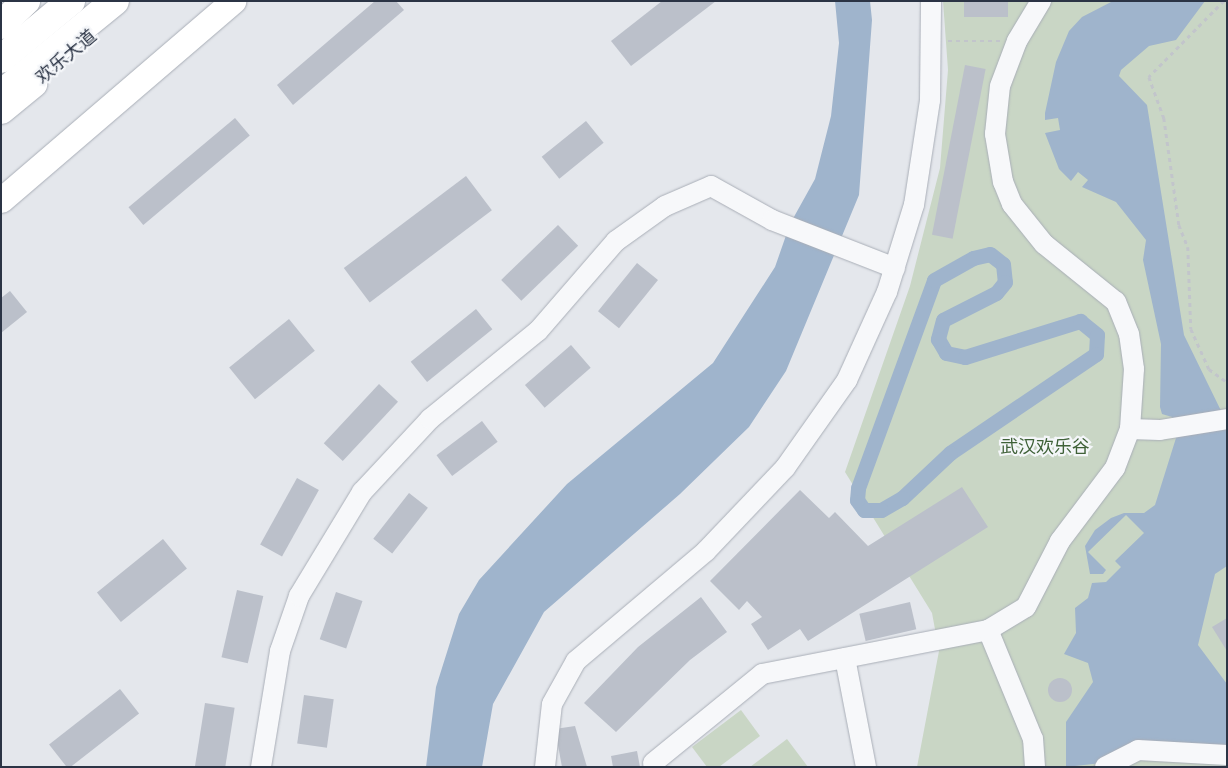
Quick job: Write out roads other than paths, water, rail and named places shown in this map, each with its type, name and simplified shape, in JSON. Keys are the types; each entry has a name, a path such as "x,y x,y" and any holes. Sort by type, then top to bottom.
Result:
{"highway":[{"path":"1,25 26,1"},
{"path":"1,59 71,1"},
{"name":"欢乐大道","path":"11,86 115,1"},
{"path":"11,86 128,1"}],"main road":[{"path":"1,41 50,1"},
{"name":"欢乐大道","path":"1,111 128,1"},
{"path":"1,200 233,1"}],"street":[{"path":"545,767 549,716 564,677 587,650 706,551 785,468 846,380 896,268 921,172 933,41 931,1"},
{"path":"653,763 762,674 988,630 1026,607 1060,541 1115,468 1130,429 1134,369 1120,310 1102,287 1044,244 1016,210 1003,182 995,126 1002,76 1017,41 1040,1"},
{"path":"261,767 280,651 299,596 362,492 430,418 538,331 616,241 666,206 711,186 772,220 896,268"},
{"path":"1130,429 1168,429 1227,418"},
{"path":"988,630 1033,739 1035,767"},
{"path":"845,658 866,767"},
{"path":"1105,767 1138,750 1227,755"}],"water":[{"path":"835,1 870,1 872,20 859,195 786,371 749,427 680,494 544,612 493,704 482,767 426,767 436,687 459,614 479,580 567,484 713,363 775,267 790,224 815,179 831,116 839,43"},
{"path":"1113,1 1205,1 1176,40 1149,46 1121,70 1119,76 1147,105 1184,335 1227,423 1227,566 1215,574 1198,645 1227,684 1227,749 1066,767 1066,722 1093,682 1088,663 1064,654 1076,633 1075,608 1088,598 1092,583 1106,582 1121,567 1115,561 1144,533 1126,515 1088,552 1106,570 1103,574 1090,574 1085,546 1095,530 1111,518 1124,513 1144,513 1155,505 1176,438 1172,417 1162,414 1160,407 1161,344 1143,260 1146,240 1116,202 1082,187 1088,180 1078,172 1071,181 1059,169 1045,133 1060,130 1058,118 1045,120 1045,113 1056,62 1069,31 1082,17"}],"waterway":[{"path":"990,254 1003,264 1005,282 996,293 943,320 938,339 946,353 965,357 1080,321 1097,335 1096,354 950,453 902,498 881,510 864,510 857,500 858,488 934,280 973,258 990,254"}],"park label":[{"name":"武汉欢乐谷","path":"1045,447"}]}
